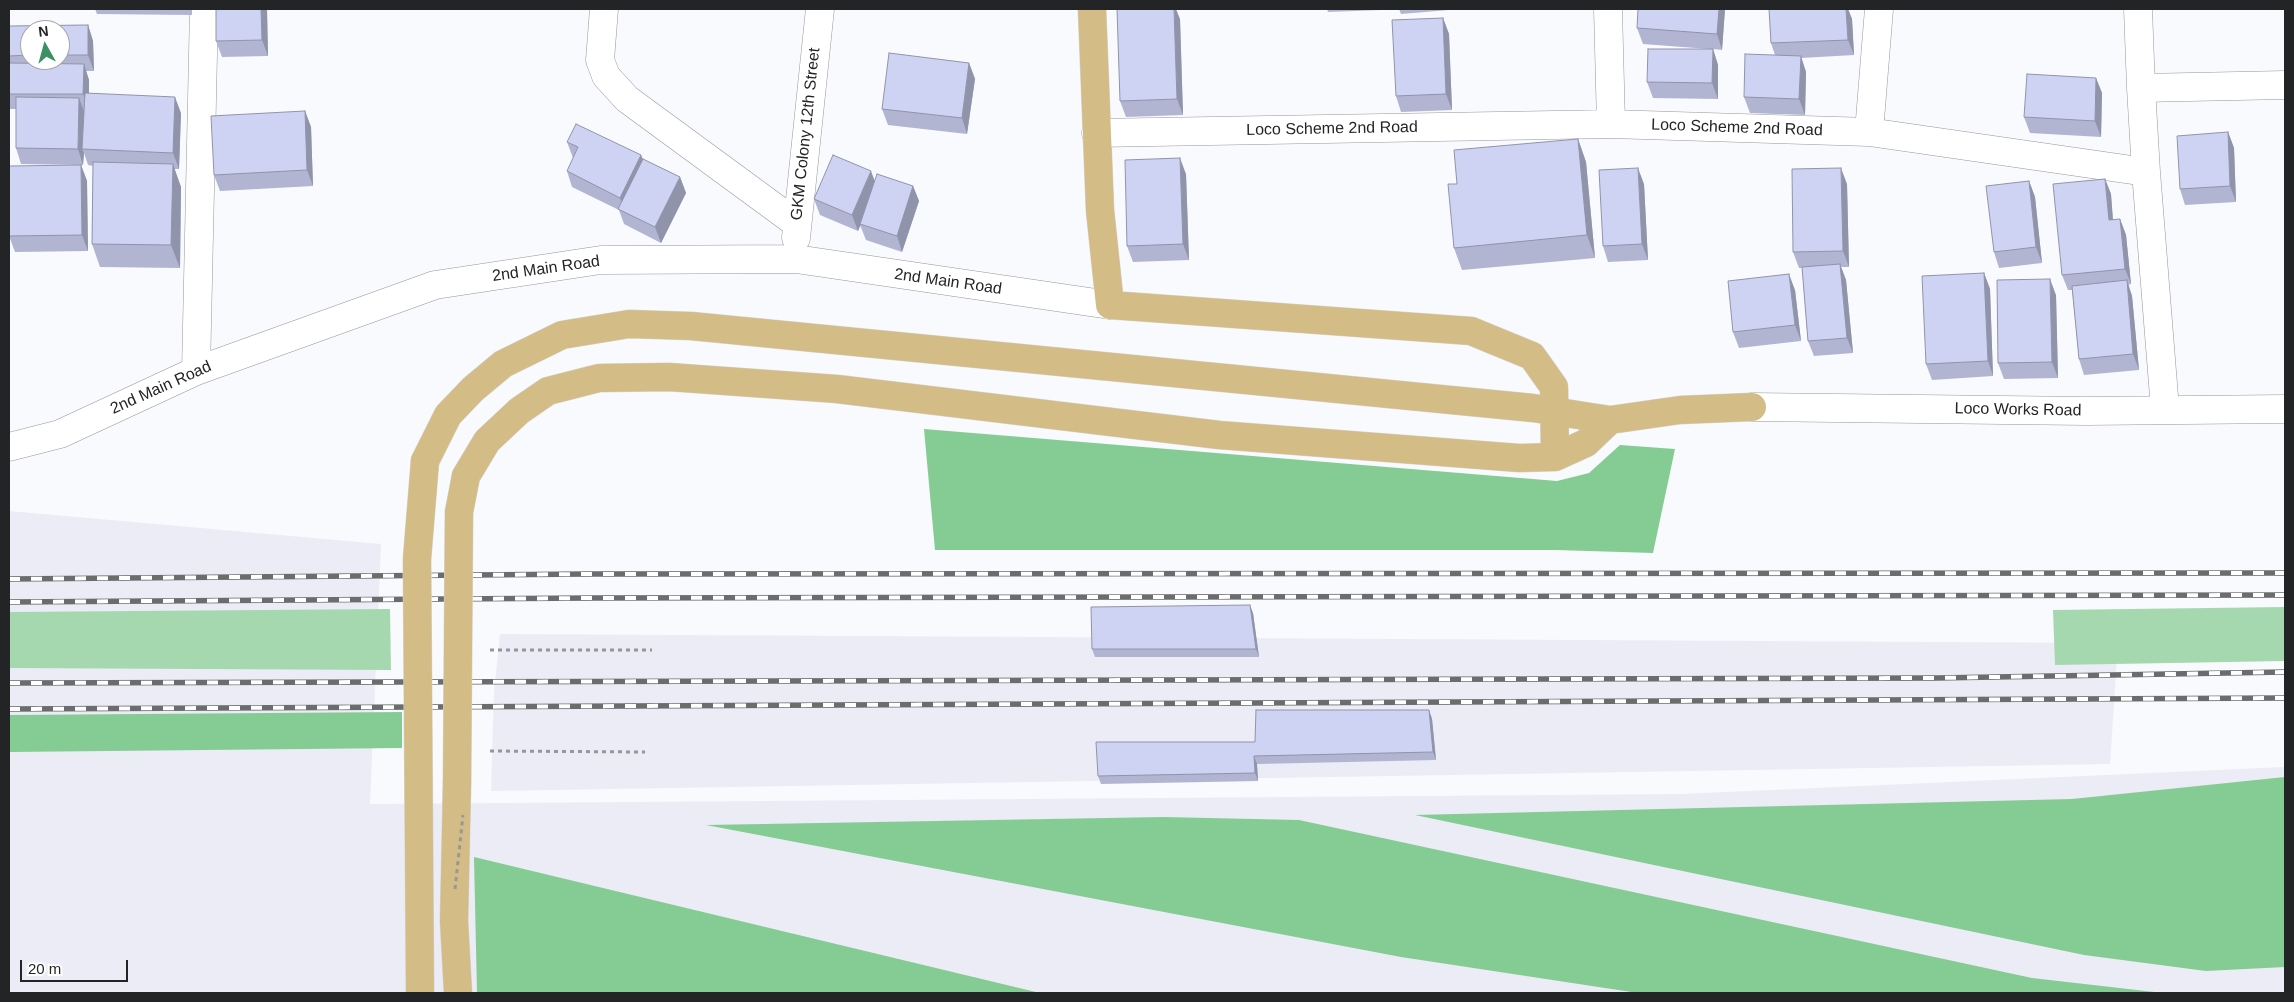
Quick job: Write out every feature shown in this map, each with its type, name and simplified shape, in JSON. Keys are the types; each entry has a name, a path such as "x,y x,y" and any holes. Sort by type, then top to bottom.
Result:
{"main road":[{"path":"1092,9 1100,210 1110,305 1471,331 1532,356 1554,387 1555,457"},
{"path":"420,993 417,559 425,461 448,415 474,389 503,364 562,335 629,324 711,328 1554,411 1610,420 1680,410 1752,407"},
{"path":"458,993 454,921 459,512 466,476 487,441 519,411 548,391 599,378 669,377 837,389 1219,436 1519,458 1555,457 1586,443 1610,420"}],"street":[{"path":"196,371 204,9"},
{"path":"604,9 600,60 606,76 627,98 796,223"},
{"name":"GKM Colony 12th Street","path":"796,259 796,223 820,9"},
{"path":"1608,9 1611,124"},
{"path":"1869,132 1879,9"},
{"path":"2138,9 2146,172 2165,409"},
{"path":"2141,88 2285,85"},
{"name":"Loco Scheme 2nd Road","path":"1096,133 1611,124 1869,132 2146,172"},
{"name":"2nd Main Road","path":"9,447 60,434 196,371 436,286 601,260 796,259 1110,305"},
{"name":"Loco Works Road","path":"1752,407 2086,411 2285,409"}],"path":[{"path":"481,650 550,652 652,650"},
{"path":"489,750 645,752"}],"shaded area":[{"path":"9,511 381,544 370,804 1682,794 2285,767 2285,993 9,993"},
{"path":"500,634 2118,643 2110,764 491,791 494,692"}],"green space":[{"path":"924,429 1557,481 1589,473 1620,445 1675,449 1653,553 1556,550 935,550"},
{"path":"2285,607 2285,661 2055,665 2053,610"},
{"path":"390,609 391,670 9,668 9,612"},
{"path":"402,712 402,748 9,752 9,715"},
{"path":"2285,777 2285,967 2206,971 2084,955 1415,815 2072,799"},
{"path":"1163,817 1299,820 2032,978 2163,993 1638,993 1401,957 706,825"},
{"path":"474,857 1040,993 477,993"}],"building":[{"path":"216,9 261,9 262,40 216,41"},
{"path":"1117,9 1174,9 1177,99 1120,101"},
{"path":"1638,9 1719,9 1717,34 1637,28"},
{"path":"1769,9 1846,9 1848,40 1771,43"},
{"path":"1443,18 1446,94 1396,96 1392,20"},
{"path":"70,25 88,25 88,55 70,55"},
{"path":"9,26 20,26 20,55 9,56"},
{"path":"1648,49 1713,49 1712,83 1647,82"},
{"path":"889,53 969,63 962,118 882,109"},
{"path":"1745,54 1801,56 1799,99 1744,97"},
{"path":"9,63 20,63 20,70 70,70 70,64 84,64 83,94 9,94"},
{"path":"2027,74 2096,78 2095,121 2024,117"},
{"path":"85,93 175,97 173,153 82,149"},
{"path":"16,97 79,98 78,149 16,148"},
{"path":"305,111 307,170 214,175 211,116"},
{"path":"576,124 641,155 620,198 567,171 578,147 567,142"},
{"path":"2228,132 2230,186 2180,189 2177,136"},
{"path":"1578,139 1587,235 1454,248 1448,184 1457,184 1454,150"},
{"path":"833,155 871,171 852,215 814,199"},
{"path":"1180,158 1183,244 1127,246 1125,160"},
{"path":"643,159 680,177 655,227 618,209"},
{"path":"93,162 173,164 171,245 92,244"},
{"path":"81,165 82,235 9,236 9,166"},
{"path":"1638,168 1642,244 1603,246 1599,170"},
{"path":"1841,168 1843,251 1793,252 1792,169"},
{"path":"877,174 913,186 897,236 860,224"},
{"path":"2105,179 2109,220 2120,219 2125,269 2062,275 2053,184"},
{"path":"2029,181 2036,247 1994,252 1986,186"},
{"path":"1840,264 1847,338 1808,341 1802,267"},
{"path":"1984,273 1988,361 1926,364 1922,276"},
{"path":"1789,274 1795,325 1733,332 1728,281"},
{"path":"2050,279 2052,362 1998,363 1997,280"},
{"path":"2127,280 2133,354 2079,359 2072,286"},
{"path":"1250,605 1256,649 1092,649 1091,607"},
{"path":"1256,710 1429,710 1433,752 1254,756 1255,773 1098,776 1096,742 1255,742"}],"railway":[{"path":"9,579 588,574 2285,573"},
{"path":"9,602 593,598 2285,595"},
{"path":"9,683 1937,678 2285,672"},
{"path":"9,709 2285,698"}]}
